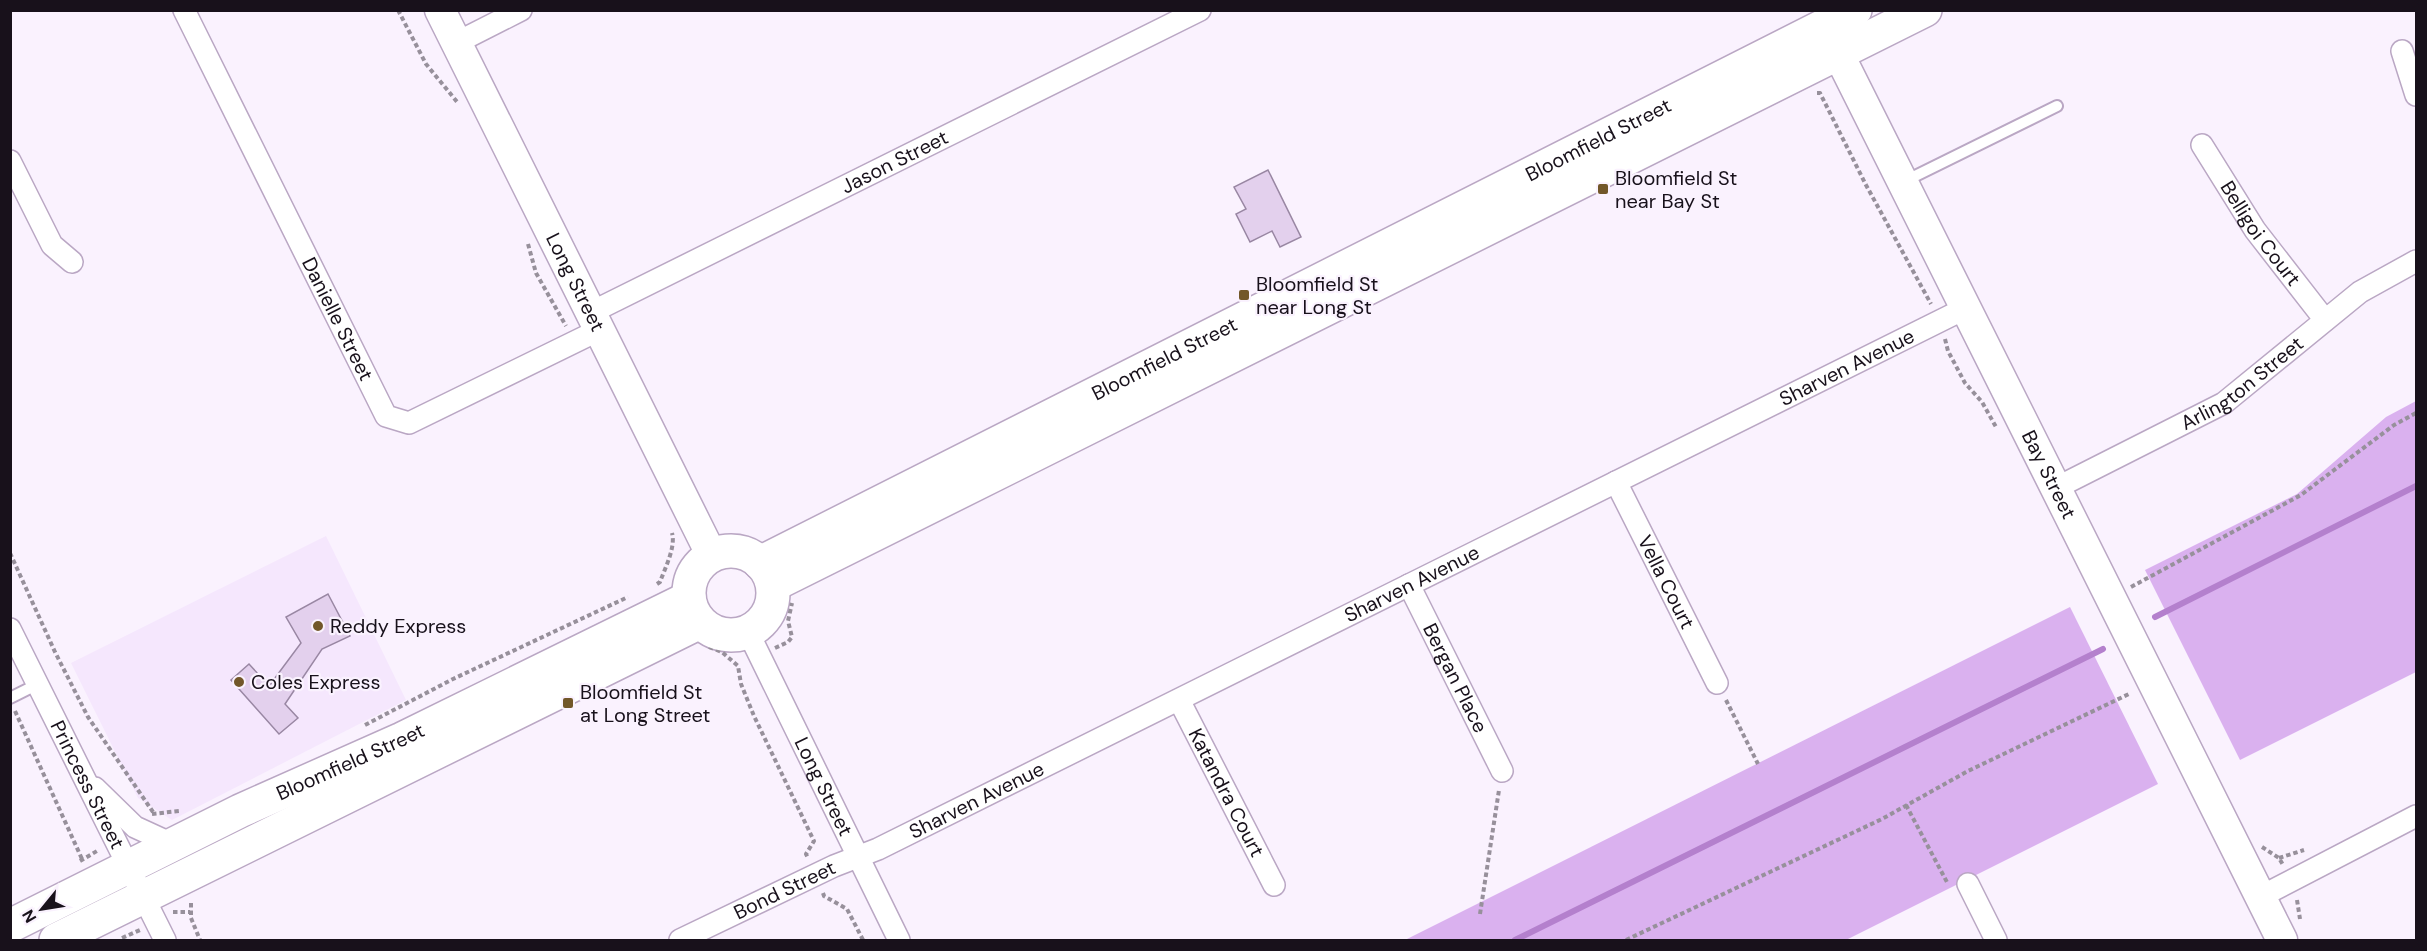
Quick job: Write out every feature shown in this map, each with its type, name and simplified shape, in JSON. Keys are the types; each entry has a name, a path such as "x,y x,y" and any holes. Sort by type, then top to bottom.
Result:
{"highway":[{"path":"1827,30 1855,10"},
{"path":"1827,30 1925,10"},
{"name":"Bloomfield Street","path":"766,574 1827,30"},
{"path":"724,552 749,555 766,574 773,600 769,613 760,624 748,632 722,635 696,622 690,585 694,573 712,556 724,552"},
{"name":"Bloomfield Street","path":"10,926 122,855 172,844 412,734 696,622"},
{"name":"Bloomfield Street","path":"56,940 696,622"}],"street":[{"name":"Danielle Street","path":"184,10 386,416 409,423 588,329"},
{"name":"Long Street","path":"440,10 588,329 712,556"},
{"path":"456,43 521,10"},
{"name":"Jason Street","path":"588,329 1200,10"},
{"name":"Bay Street","path":"1827,30 1903,183 1953,314 2056,488 2135,686 2260,897 2282,940"},
{"path":"2402,51 2416,95"},
{"name":"Belligoi Court","path":"2202,145 2254,230 2325,320"},
{"path":"10,161 52,245 72,262"},
{"name":"Arlington Street","path":"2056,488 2224,403 2360,292 2416,261"},
{"name":"Sharven Avenue","path":"857,856 878,849 1953,314"},
{"name":"Vella Court","path":"1616,482 1717,683"},
{"name":"Bergan Place","path":"1409,585 1502,771"},
{"name":"Princess Street","path":"10,629 165,940"},
{"name":"Long Street","path":"748,632 899,940"},
{"name":"Katandra Court","path":"1179,700 1274,885"},
{"path":"84,777 138,829 172,844"},
{"path":"2260,897 2416,816"},
{"name":"Bond Street","path":"680,940 857,856"},
{"path":"1968,884 1996,940"}],"lane":[{"path":"1903,183 2057,106"},
{"path":"10,698 38,684"}],"path":[{"path":"398,10 426,64 460,105"},
{"path":"1820,93 1866,185 1953,314 1948,351 1965,383 1982,402 1998,431"},
{"path":"526,236 536,273 588,329"},
{"path":"2128,589 2301,495 2394,425 2416,413"},
{"path":"652,586 660,582 673,536 669,526"},
{"path":"10,553 55,652 88,717 153,812"},
{"path":"363,726 453,679 634,594"},
{"path":"696,622 708,646 722,652 738,666 741,684 754,716 814,842 806,854 824,896 847,909 863,940"},
{"path":"1717,683 1758,764"},
{"path":"1626,940 1776,870 2135,686"},
{"path":"10,703 82,859"},
{"path":"1480,914 1502,771"},
{"path":"1906,805 1950,888 1968,884"},
{"path":"153,812 181,811"},
{"path":"138,829 153,812"},
{"path":"76,864 82,859 122,855"},
{"path":"193,900 189,905 191,918 200,940"}],"shaded area":[{"path":"2416,401 2416,672 2240,760 2145,570 2297,494 2386,417"},
{"name":"Coles Express","path":"326,536 406,700 172,820 138,798 71,663"},
{"path":"2070,607 2158,784 1846,940 1405,940"}],"building":[{"path":"1268,170 1301,237 1280,247 1272,231 1250,242 1236,214 1246,209 1234,187"},
{"path":"328,594 350,636 322,649 285,704 298,718 279,734 231,680 249,664 269,686 301,643 286,617"}],"waterway":[{"path":"2155,617 2416,486"},
{"path":"1515,940 2103,649"}],"place":[{"name":"Bloomfield St near Bay St","path":"1603,189"},
{"name":"Bloomfield St near Long St","path":"1244,295"},
{"name":"Reddy Express","path":"318,626"},
{"name":"Coles Express","path":"239,682"},
{"name":"Bloomfield St at Long Street","path":"568,703"}]}
